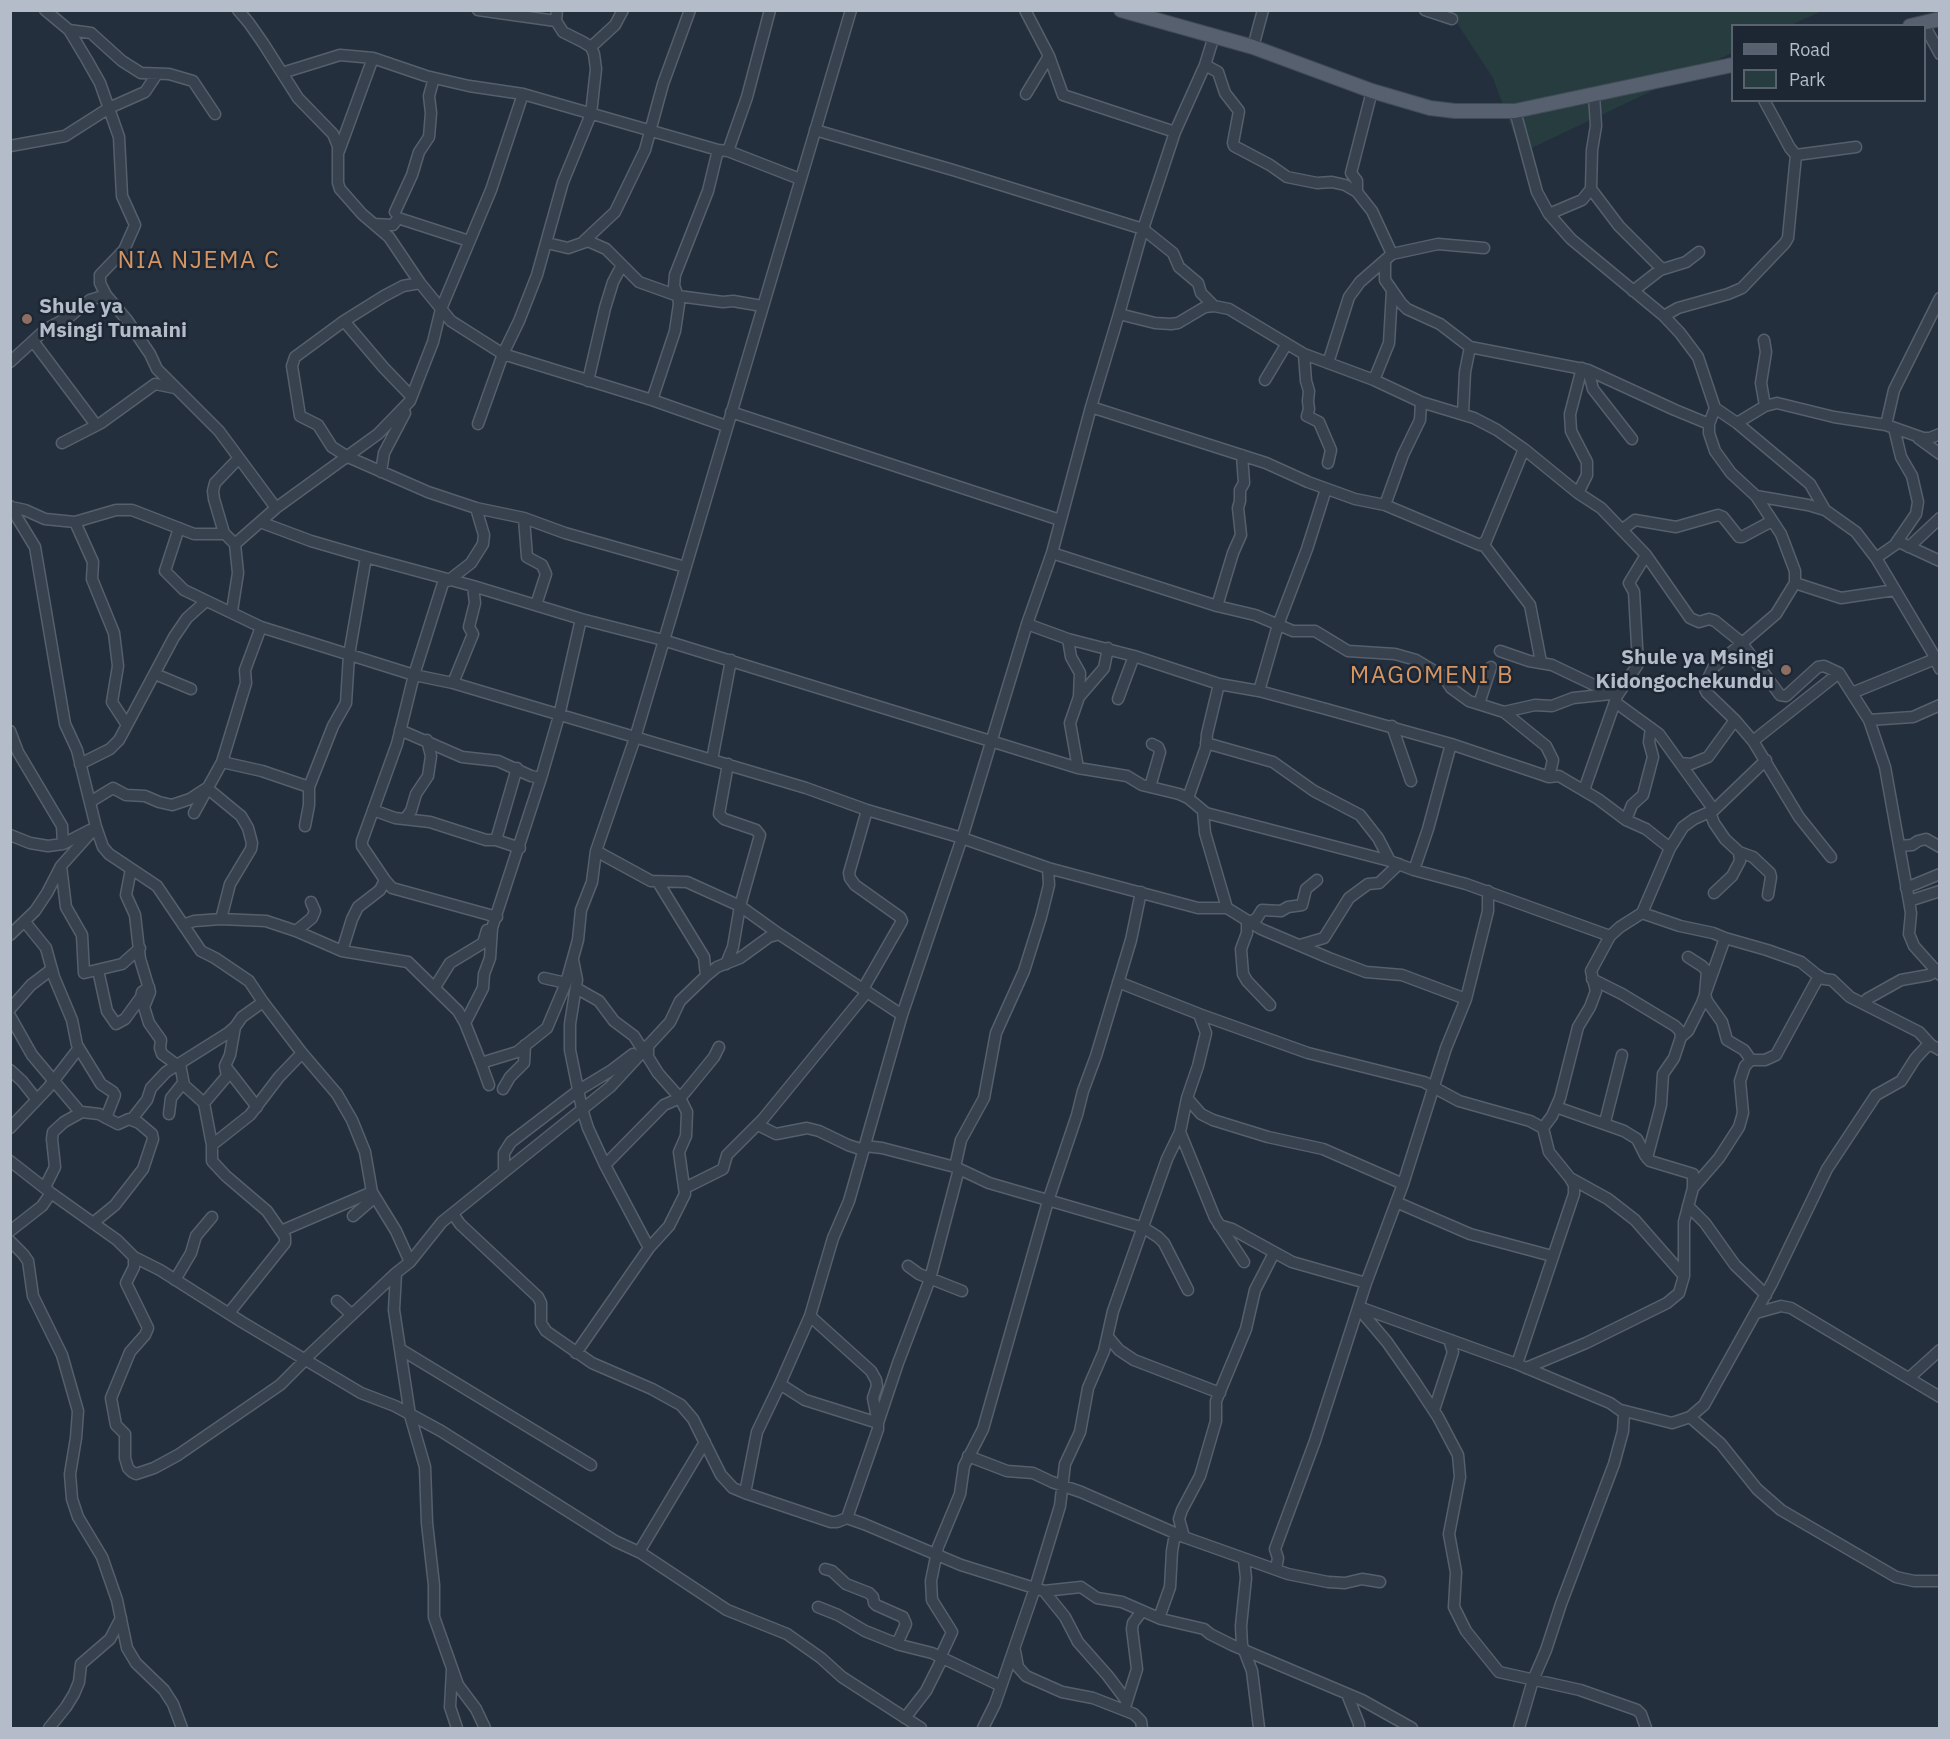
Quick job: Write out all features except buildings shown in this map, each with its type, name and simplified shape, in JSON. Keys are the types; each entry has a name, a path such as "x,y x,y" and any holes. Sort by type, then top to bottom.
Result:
{"main road":[{"path":"1121,10 1253,47 1372,91 1430,108 1471,112 1515,111 1731,65"},
{"path":"1917,24 1940,19"}],"street":[{"path":"45,10 69,30 100,83 119,137 122,196 135,225 124,250 100,275 100,283 106,295 132,327 157,369 219,431 276,508"},
{"path":"238,10 249,23 298,99 333,134 338,153 339,187 362,214 389,237 420,284 451,321 503,354 652,400 726,426"},
{"path":"478,10 557,16 563,32 591,47 596,69 591,114 563,182 547,243 519,321 503,354 478,424"},
{"path":"591,47 615,25 623,10"},
{"path":"547,243 568,248 584,241 615,212 645,150 663,84 690,10"},
{"path":"652,400 675,331 678,296 674,286 675,275 723,150 747,97 770,10"},
{"path":"1025,10 1049,56 1063,95 1175,132"},
{"path":"1253,47 1263,10"},
{"path":"1425,10 1452,19"},
{"path":"481,1063 515,1053 547,1028 566,983 578,940 581,910 592,882 596,851 635,738 849,11"},
{"path":"69,30 91,33 130,67 141,73 158,75 164,73 193,81 215,114"},
{"path":"746,1493 757,1432 810,1316 833,1238 849,1201 902,1015 962,838 1027,624 1052,553 1090,407 1143,229 1175,132 1205,65 1214,36"},
{"path":"1926,36 1940,54"},
{"path":"282,74 340,55 373,58 434,78 478,88 523,94 723,150 800,179"},
{"path":"1026,94 1049,56"},
{"path":"338,153 373,58"},
{"path":"1205,65 1218,72 1225,93 1239,111 1234,146 1287,177 1317,183 1332,182 1345,185 1357,192 1372,211 1389,257 1384,277 1407,309 1440,324 1470,346 1585,369 1709,424"},
{"path":"10,146 65,136 109,108 145,92 158,75"},
{"path":"395,212 412,175 419,152 429,136 431,113 429,96 434,78"},
{"path":"1357,192 1357,181 1351,173 1372,91"},
{"path":"381,472 384,453 411,399 433,342 441,309 491,190 523,94"},
{"path":"1594,95 1596,126 1592,150 1591,189 1618,226 1662,269"},
{"path":"1664,316 1678,308 1743,288 1788,238 1796,155 1765,102"},
{"path":"1515,111 1538,192 1549,214 1571,239 1664,316 1680,333 1698,357 1715,408 1737,423 1810,484 1825,510"},
{"path":"815,130 1143,229 1173,253 1179,267 1199,284 1202,295 1214,306"},
{"path":"1796,155 1856,147"},
{"path":"1549,214 1582,200 1591,189"},
{"path":"374,224 393,225 398,218 469,242"},
{"path":"584,241 606,249 639,282 678,296 762,306"},
{"path":"1328,363 1349,297 1356,286 1389,257 1438,244 1484,248"},
{"path":"1633,291 1662,269 1686,262 1699,252"},
{"path":"588,381 605,308 613,282 622,266"},
{"path":"420,284 403,286 344,321 295,357 292,366 298,413 318,425 332,447 348,457 429,492 476,508 524,518 565,533 685,567"},
{"path":"1374,380 1389,343 1392,291"},
{"path":"10,362 46,329 69,317 90,300 106,295"},
{"path":"1876,558 1896,543 1916,514 1918,502 1912,476 1901,457 1890,426 1894,390 1940,298"},
{"path":"1119,314 1155,323 1172,324 1206,308 1214,306 1229,309 1304,354 1374,380 1421,402 1463,413 1497,430 1578,493 1601,508 1646,555 1690,618 1697,622 1709,619 1715,621 1741,642 1777,693 1786,696 1818,667 1824,666 1839,674 1869,720 1885,767 1909,901 1910,939 1939,971 1900,980 1867,999"},
{"path":"344,321 411,399"},
{"path":"1764,340 1766,352 1761,383 1765,406"},
{"path":"33,341 96,425"},
{"path":"1265,380 1286,345"},
{"path":"1463,413 1465,372 1470,346"},
{"path":"1304,354 1309,391 1307,416 1319,422 1332,453 1328,463"},
{"path":"155,384 157,369"},
{"path":"1585,369 1593,389 1632,438"},
{"path":"1578,493 1587,474 1587,462 1571,431 1570,414 1585,369"},
{"path":"62,443 96,425 155,384 176,388"},
{"path":"235,544 276,508 378,434 411,399"},
{"path":"1385,505 1403,454 1420,420 1421,402"},
{"path":"1737,423 1765,406 1783,404 1834,417 1890,426 1927,439 1940,434"},
{"path":"1090,407 1266,463 1326,489 1355,499 1385,505 1480,545 1483,544"},
{"path":"1715,408 1709,424 1709,433 1715,451 1731,473 1756,496 1780,534 1795,571 1795,583 1776,614 1713,668 1704,687 1753,741 1799,817 1831,857"},
{"path":"731,412 1060,520"},
{"path":"1914,435 1940,454"},
{"path":"1483,544 1524,449"},
{"path":"1217,606 1233,553 1241,535 1238,508 1240,490 1244,483 1242,455"},
{"path":"232,611 238,573 235,544 225,534 213,499 213,491 215,483 238,459"},
{"path":"1259,691 1278,625 1307,549 1326,489"},
{"path":"1756,496 1825,510 1856,532 1876,558 1937,657 1852,693"},
{"path":"11,506 45,519 75,522 122,509 138,512 198,535 225,534"},
{"path":"11,506 35,547 64,724 77,750 96,827 106,851 157,886 201,951 249,981 302,1053 337,1094 352,1119 365,1152 374,1194 396,1231 410,1262"},
{"path":"476,508 484,535 483,544 471,563 446,580 414,675 400,730 362,846 385,880 396,890 494,916"},
{"path":"1623,529 1635,520 1676,527 1719,515 1739,537 1742,537 1772,521"},
{"path":"524,518 527,556 542,565 546,573 536,605"},
{"path":"1909,547 1940,518"},
{"path":"75,522 93,562 92,579 114,633 118,666 112,702 127,725"},
{"path":"260,522 311,541 731,660 1078,768 1127,776 1142,785 1188,798 1203,812 1324,846 1394,862 1488,891 1610,936"},
{"path":"179,528 164,570 184,590 206,602 232,611 261,627 414,675 453,683 728,764 867,810 962,838 1048,868 1198,908 1227,908 1261,929 1366,972 1402,975 1466,999"},
{"path":"1896,543 1899,542 1940,561"},
{"path":"1483,544 1530,604 1541,662"},
{"path":"1052,553 1217,606 1255,615 1299,632 1315,630 1335,645 1348,651 1410,657 1443,676 1451,688 1469,700 1504,712 1538,739 1550,752 1553,760 1549,777"},
{"path":"1584,790 1615,697 1638,664 1634,592 1629,583 1646,555"},
{"path":"305,826 309,805 309,787 333,726 346,703 349,654 366,557"},
{"path":"1795,583 1840,598 1895,590"},
{"path":"453,683 473,634 469,627 475,603 473,586"},
{"path":"80,764 111,748 119,740 174,637 187,618 206,602"},
{"path":"435,987 450,963 483,943 494,916 520,848 541,778 559,716 581,619"},
{"path":"1027,624 1068,639 1108,648 1219,684 1259,691 1392,726 1549,777 1559,776 1584,790 1626,820 1646,830 1670,848"},
{"path":"194,813 222,762 246,683 245,670 261,627"},
{"path":"1068,639 1071,657 1080,671 1079,697 1070,723 1078,768"},
{"path":"1079,697 1105,666 1108,648"},
{"path":"1500,651 1528,661 1552,665 1615,697 1662,738 1712,811 1720,833 1739,852 1753,857 1770,873 1768,895"},
{"path":"1118,699 1134,656"},
{"path":"712,760 731,660"},
{"path":"1479,704 1491,667"},
{"path":"155,674 191,689"},
{"path":"1753,741 1839,674"},
{"path":"1188,798 1206,743 1219,684"},
{"path":"1504,712 1535,705 1552,706 1574,698 1615,697"},
{"path":"1869,720 1913,717 1940,705"},
{"path":"1680,763 1691,764 1708,757 1736,720"},
{"path":"1392,726 1411,781"},
{"path":"1626,820 1632,805 1643,795 1653,757 1649,742 1651,728"},
{"path":"400,730 462,757 490,760 541,778"},
{"path":"10,731 18,752 62,826 63,844"},
{"path":"405,819 411,811 416,794 428,776 431,756 427,740"},
{"path":"1206,743 1273,762 1314,791 1360,815 1376,834 1394,862"},
{"path":"1150,787 1160,752 1158,747 1152,744"},
{"path":"1414,870 1428,829 1451,744"},
{"path":"1522,1366 1552,1256 1573,1199 1574,1185 1549,1152 1543,1128 1556,1107 1578,1027 1596,991 1591,969 1610,936 1642,913 1670,848 1687,824 1712,811 1766,760"},
{"path":"222,762 262,771 309,787"},
{"path":"726,963 734,947 741,906 760,835 756,830 724,819 719,814 728,764"},
{"path":"496,840 518,768"},
{"path":"90,802 113,788 126,795 145,796 172,805 190,799 207,788"},
{"path":"207,788 241,816 248,828 252,843 251,849 230,884 221,919"},
{"path":"373,810 395,818 430,822 520,848"},
{"path":"685,1188 721,1171 727,1155 758,1125 865,990 902,921 855,885 850,878 849,873 867,810"},
{"path":"1203,812 1204,831 1227,908"},
{"path":"10,835 45,846 63,844 96,827"},
{"path":"10,935 25,922 47,893 61,866 96,827"},
{"path":"1900,846 1912,845 1926,839 1940,847"},
{"path":"596,851 651,881 687,882 741,906 779,934 902,1015"},
{"path":"1713,893 1732,876 1740,861 1739,852"},
{"path":"1300,945 1324,938 1349,898 1368,884 1378,884 1394,862"},
{"path":"61,866 66,907 82,935 84,973 122,964 140,948"},
{"path":"847,1518 898,1363 930,1279 957,1168 961,1140 984,1098 996,1033 1020,980 1041,917 1049,885 1048,868"},
{"path":"131,869 126,895 135,915 140,959 149,987 150,994 144,1005 148,1021 160,1037 162,1054 178,1065 183,1083 204,1103 212,1145 212,1161 267,1211 285,1237 285,1243 229,1313"},
{"path":"1906,888 1940,874"},
{"path":"342,951 358,907 380,890 385,880"},
{"path":"1249,922 1257,918 1262,910 1281,911 1288,907 1302,905 1306,889 1317,880"},
{"path":"658,882 704,957 706,976"},
{"path":"1276,1569 1278,1558 1275,1549 1316,1441 1366,1283 1403,1184 1446,1048 1466,999 1488,911 1488,891"},
{"path":"1909,901 1940,891"},
{"path":"904,1718 926,1691 952,1632 932,1600 931,1581 941,1538 960,1494 964,1466 983,1429 1048,1201 1096,1056 1131,940 1141,892"},
{"path":"296,931 312,918 315,911 311,902"},
{"path":"1642,913 1680,926 1713,933 1723,942 1767,950 1801,962 1821,978 1832,980 1850,997 1913,1029 1935,1048"},
{"path":"465,1023 483,988 484,974 490,958 494,916"},
{"path":"183,925 194,921 221,919 266,921 342,951 408,962 458,1011 465,1023 489,1086"},
{"path":"25,922 46,948 72,1020 74,1039 100,1084 115,1095 106,1118"},
{"path":"1249,922 1241,950 1243,974 1270,1005"},
{"path":"134,1257 134,1267 126,1283 148,1328 130,1352 111,1398 116,1425 125,1434 125,1458 132,1472 136,1474 154,1468 178,1455 280,1385 351,1314 410,1262 439,1226 610,1087 673,1018 680,1001 706,976 717,967 750,952 769,938 779,934"},
{"path":"1681,1037 1688,1031 1706,994 1723,942"},
{"path":"1688,957 1707,971 1708,1003 1722,1022 1727,1040 1744,1050 1751,1060"},
{"path":"573,958 576,988 570,1024 570,1050 582,1109 605,1165 649,1248"},
{"path":"10,1009 31,985 52,969"},
{"path":"98,970 107,1011 116,1024 124,1019 141,997 142,992 149,987"},
{"path":"544,978 566,983"},
{"path":"1693,1188 1719,1158 1739,1126 1743,1113 1740,1078 1745,1066 1751,1060 1765,1060 1776,1055 1817,980 1821,978"},
{"path":"1592,979 1622,994 1676,1026 1680,1031 1681,1037 1674,1058 1664,1074 1661,1105 1647,1158"},
{"path":"1118,982 1308,1053 1434,1086 1459,1101 1530,1121 1543,1128"},
{"path":"576,988 599,1001 614,1021 645,1046 648,1057 658,1073 680,1098 688,1117 686,1136 679,1152 685,1188 683,1198 669,1226 649,1248 576,1353"},
{"path":"204,1103 227,1076 225,1066 230,1055 235,1028 242,1017 263,1002"},
{"path":"983,1728 1040,1589 1060,1506 1062,1475 1080,1432 1088,1388 1104,1351 1113,1311 1167,1158 1180,1132 1187,1098 1206,1033 1199,1014"},
{"path":"10,1016 32,1055 80,1112"},
{"path":"10,1231 48,1200 48,1190 55,1167 52,1139 57,1127 80,1112 99,1114 118,1124 132,1119 147,1100 151,1088 166,1072 235,1028"},
{"path":"503,1089 510,1077 524,1064 525,1045"},
{"path":"504,1172 504,1153 508,1145 579,1090 645,1046"},
{"path":"605,1165 664,1105 680,1098 714,1057 719,1047"},
{"path":"10,1128 53,1082 79,1048"},
{"path":"1359,1308 1522,1366 1610,1403 1621,1410 1672,1423 1690,1417 1704,1405 1712,1393 1766,1295 1827,1169 1876,1095 1901,1081 1921,1051 1935,1048"},
{"path":"212,1145 257,1107 279,1077 302,1053"},
{"path":"1605,1122 1622,1055"},
{"path":"225,1066 257,1107"},
{"path":"10,1070 37,1100"},
{"path":"169,1114 171,1098 183,1083"},
{"path":"1187,1098 1201,1114 1214,1120 1268,1137 1323,1149 1403,1184"},
{"path":"1522,1366 1586,1343 1667,1303 1679,1293 1684,1276 1684,1222 1693,1188 1693,1174 1658,1165 1647,1158 1634,1135 1605,1122 1556,1107"},
{"path":"93,1223 115,1205 143,1169 153,1139 152,1134 132,1119"},
{"path":"758,1125 776,1134 807,1128 819,1131 848,1145 891,1150 957,1168 989,1184 1144,1228 1164,1243 1188,1290"},
{"path":"1180,1132 1219,1225 1244,1262"},
{"path":"10,1161 117,1240 134,1257 361,1393 395,1406 441,1431 615,1541 639,1552 727,1610 787,1634 852,1685 921,1728"},
{"path":"1570,1178 1608,1199 1635,1220 1684,1276"},
{"path":"352,1216 374,1194"},
{"path":"281,1231 374,1194"},
{"path":"1396,1202 1470,1234 1552,1256"},
{"path":"1688,1206 1705,1223 1735,1265 1766,1295"},
{"path":"453,1214 460,1224 538,1297 542,1303 542,1326 592,1363 678,1403 693,1419 721,1475 733,1488 831,1521 837,1522 847,1518 877,1528 961,1565 1040,1589 1081,1587 1097,1598 1122,1602 1159,1618 1204,1629 1244,1650 1369,1704 1407,1727"},
{"path":"175,1280 191,1252 196,1236 212,1217"},
{"path":"1219,1225 1232,1229 1274,1254 1308,1267 1366,1283"},
{"path":"10,1241 28,1262 33,1296 66,1366 78,1411 70,1474 72,1499 78,1517 102,1557 115,1594 132,1657 164,1690 183,1728"},
{"path":"1159,1618 1170,1587 1172,1551 1180,1536 1179,1519 1200,1476 1216,1421 1215,1406 1246,1329 1255,1290 1274,1254"},
{"path":"908,1266 919,1274 962,1291"},
{"path":"1348,1277 1371,1270"},
{"path":"396,1273 394,1310 410,1415 425,1467 427,1523 434,1585 434,1617 460,1689 476,1708 485,1728"},
{"path":"337,1301 351,1314"},
{"path":"1756,1313 1781,1306 1791,1308 1940,1397"},
{"path":"1359,1308 1397,1356 1434,1410 1455,1448 1460,1471 1449,1534 1456,1572 1454,1599 1456,1615 1499,1672 1580,1690 1637,1710 1646,1728"},
{"path":"810,1316 871,1371 876,1380 873,1398 878,1423"},
{"path":"1108,1337 1119,1350 1134,1360 1220,1393"},
{"path":"1434,1410 1453,1352 1449,1340"},
{"path":"400,1349 591,1465"},
{"path":"1909,1378 1940,1350"},
{"path":"780,1384 806,1400 878,1423"},
{"path":"1519,1728 1533,1680 1614,1464 1625,1423 1624,1413 1621,1410"},
{"path":"1690,1417 1721,1444 1756,1489 1781,1510 1896,1577 1914,1581 1940,1581"},
{"path":"639,1552 705,1442"},
{"path":"968,1456 1007,1471 1029,1472 1180,1536 1288,1574 1300,1569 1354,1580 1380,1582"},
{"path":"1244,1560 1246,1578 1241,1626 1242,1645 1252,1671 1259,1728"},
{"path":"825,1569 846,1584 868,1593 873,1597 876,1605 903,1617 906,1624 897,1644"},
{"path":"1040,1589 1065,1617 1078,1642 1108,1676 1125,1705 1139,1718 1142,1728"},
{"path":"818,1607 838,1615 865,1631 897,1644 932,1653 1001,1686"},
{"path":"1125,1705 1137,1670 1133,1623 1142,1611"},
{"path":"49,1728 74,1694 79,1682 81,1664 110,1639 121,1618"},
{"path":"1014,1648 1018,1667 1026,1676 1062,1692 1125,1705"},
{"path":"452,1666 450,1707 457,1728"},
{"path":"1347,1694 1359,1728"}],"green space":[{"path":"1449,11 1822,11 1793,24 1731,24 1731,53 1521,153 1493,78"}],"place":[{"name":"Shule ya Msingi Tumaini","path":"27,319"},
{"name":"Shule ya Msingi Kidongochekundu","path":"1786,670"}],"district":[{"name":"NIA NJEMA C","path":"199,261"},
{"name":"MAGOMENI B","path":"1432,676"}]}
